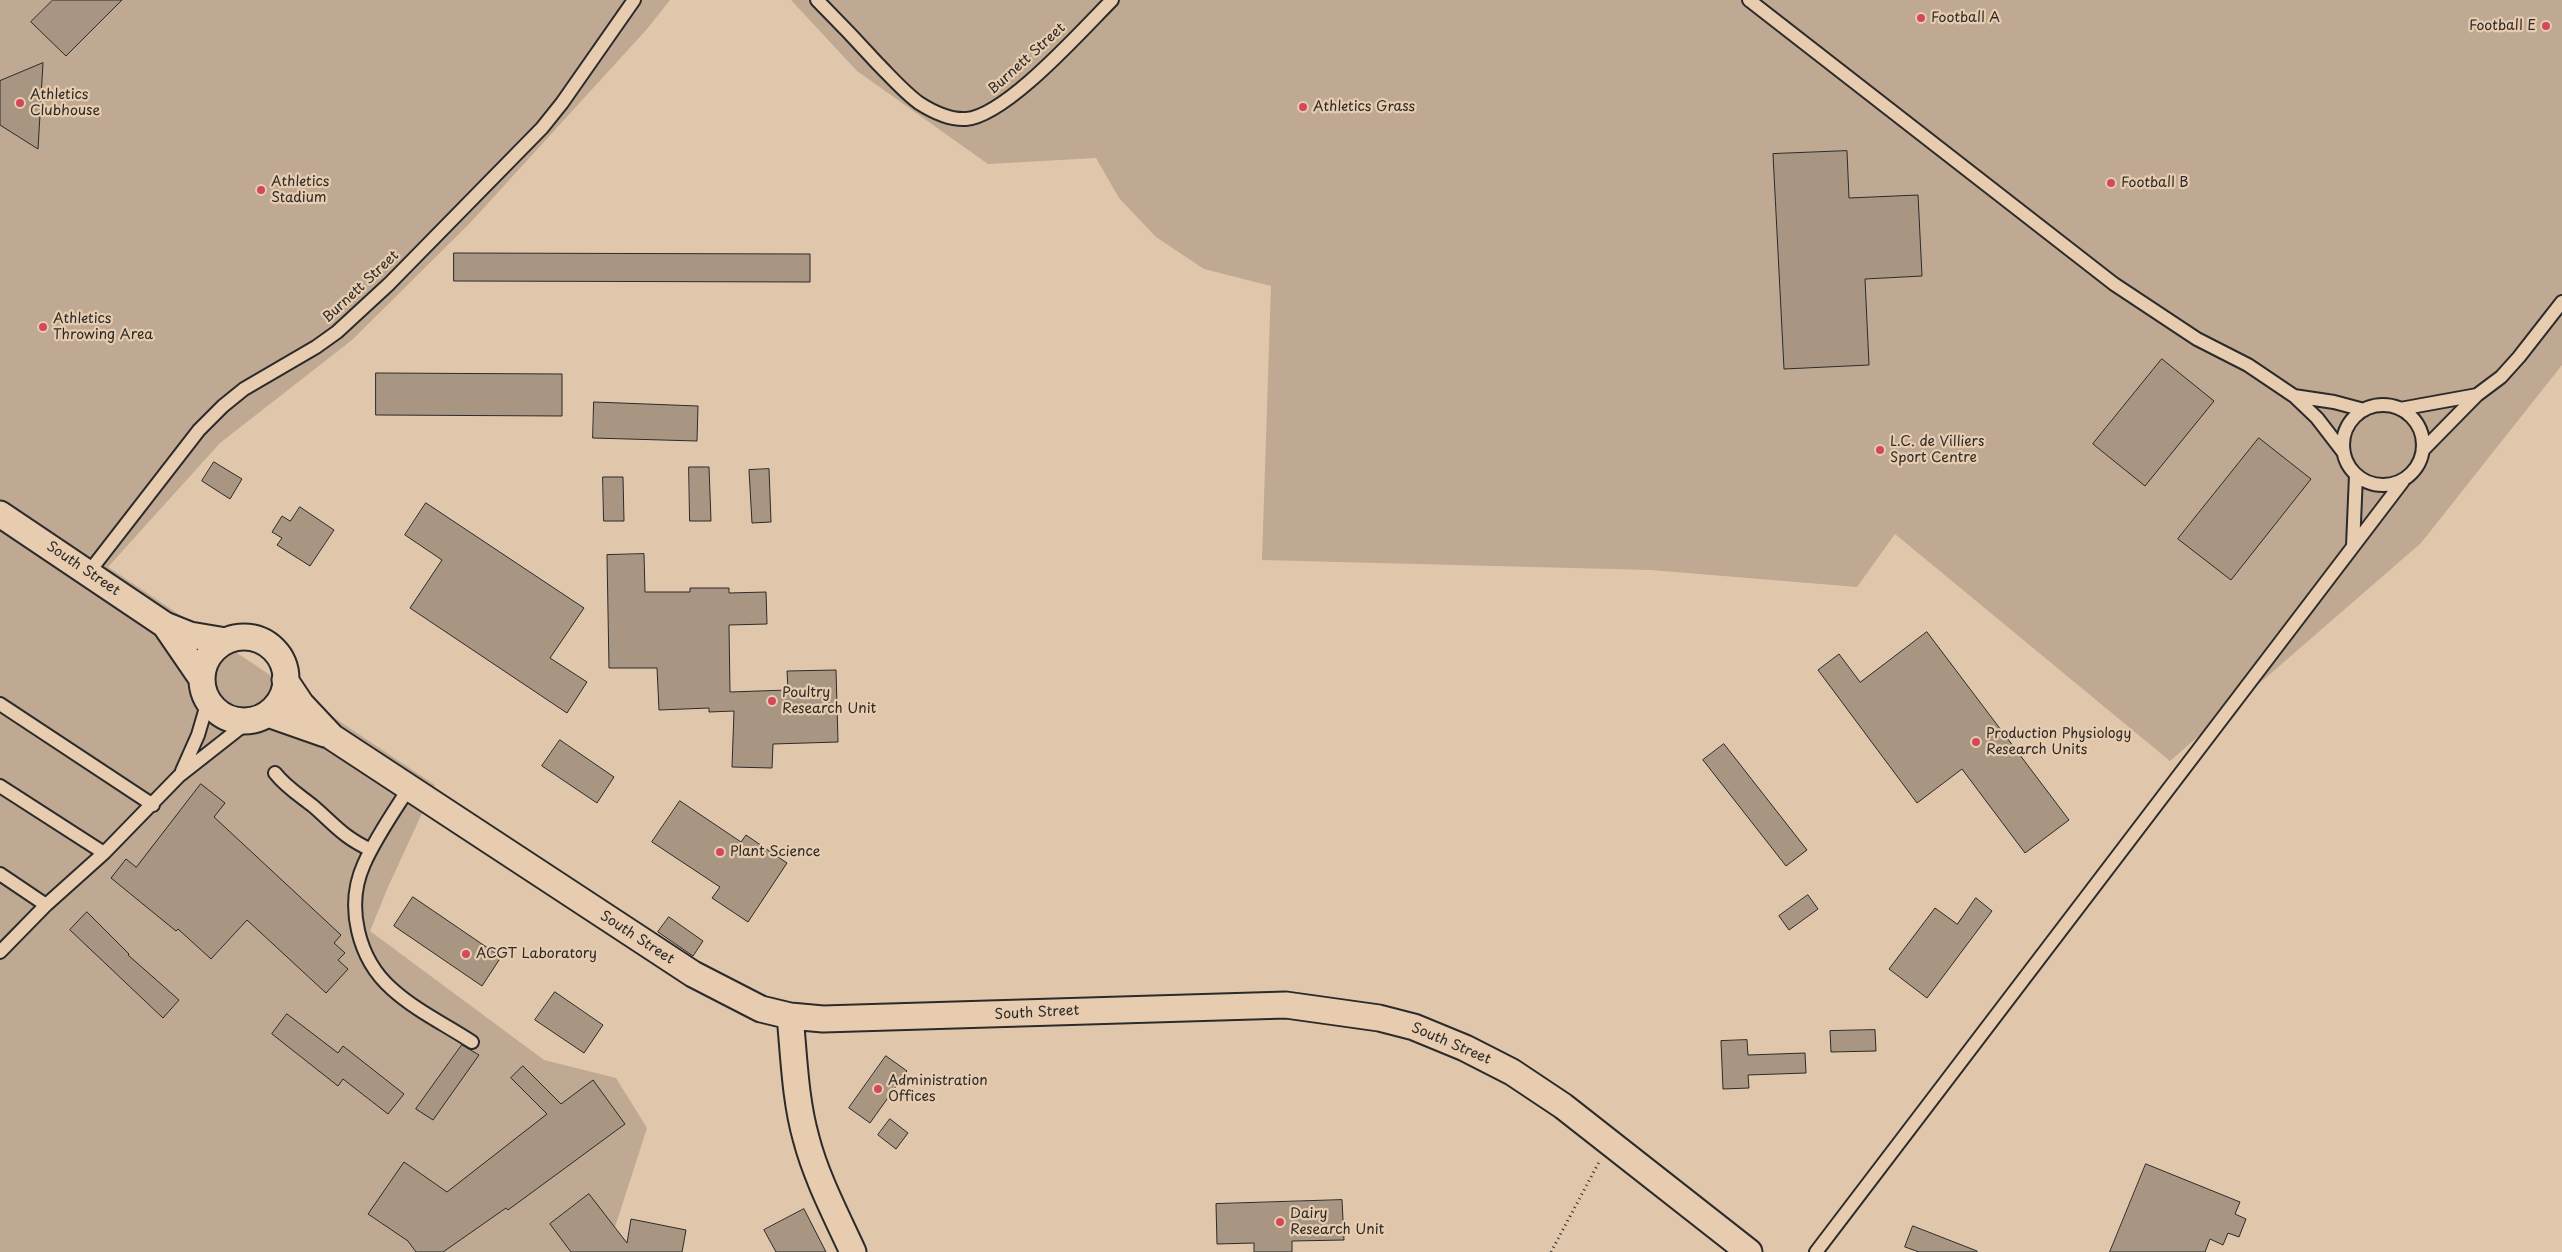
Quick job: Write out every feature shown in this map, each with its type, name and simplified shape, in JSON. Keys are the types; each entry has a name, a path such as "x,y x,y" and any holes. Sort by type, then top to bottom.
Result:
{"street":[{"name":"South Street","path":"0,514 89,572 165,625 190,635 226,641"},
{"name":"South Street","path":"165,625 205,690"},
{"path":"250,638 272,648 284,668 286,680 280,699 258,717 226,717 205,690 209,656 226,641 250,638"},
{"name":"South Street","path":"286,680 301,704 332,737 693,974 760,1009 790,1016 823,1019 1286,1005 1334,1011 1414,1027 1465,1048 1512,1072 1563,1106 1749,1252"},
{"name":"South Street","path":"258,717 332,737"},
{"path":"790,1016 798,1093 806,1137 815,1166 853,1252"}],"lane":[{"name":"Burnett Street","path":"89,572 193,438 223,406 244,389 316,347 337,332 389,284 542,128 562,104 634,0"},
{"name":"Burnett Street","path":"817,0 903,90 919,103 933,112 951,118 966,119 990,112 1013,95 1112,0"},
{"path":"1749,0 2114,284 2197,339 2248,365 2294,396 2316,418 2344,453"},
{"path":"2423,450 2477,395 2500,377 2519,357 2562,302"},
{"path":"2403,481 2378,485 2356,475 2348,465 2344,453 2343,440 2347,428 2354,418 2364,410 2376,406 2400,409 2477,395"},
{"path":"2294,396 2334,402 2364,410"},
{"path":"1816,1252 2403,481 2413,473 2420,462 2423,438 2419,426 2411,416 2400,409"},
{"path":"2353,549 2356,475"},
{"path":"179,776 198,735 205,690"},
{"path":"0,704 153,805"},
{"path":"0,952 46,905 104,854 179,776 258,717"},
{"path":"275,774 285,786 316,809 336,830 351,841 371,850"},
{"path":"0,786 104,854"},
{"path":"408,788 363,865 355,906 363,950 369,963 393,990 472,1042"},
{"path":"0,874 46,905"}],"path":[{"path":"1550,1252 1609,1141"}],"shaded area":[{"path":"0,0 670,0 647,29 470,223 352,340 220,443 108,567 435,785 370,931 544,1060 616,1078 647,1128 607,1252 0,1252"},
{"name":"L.C. de Villiers Sport Centre","path":"791,0 2562,0 2562,365 2421,543 2170,761 1895,534 1857,587 1651,570 1262,560 1271,286 1204,269 1156,237 1119,198 1096,158 988,164 857,71"}],"building":[{"path":"53,0 122,0 66,56 31,22"},
{"name":"Athletics Clubhouse","path":"43,63 38,149 0,125 0,81"},
{"path":"1847,151 1849,198 1918,195 1922,276 1865,279 1869,365 1784,369 1773,154"},
{"path":"454,253 810,254 810,282 454,281"},
{"path":"2162,359 2214,401 2145,486 2093,444"},
{"path":"376,373 562,374 562,416 376,415"},
{"path":"594,402 698,406 697,441 593,438"},
{"path":"2259,438 2311,479 2231,580 2178,539"},
{"path":"214,462 242,479 230,499 202,481"},
{"path":"689,467 709,467 711,521 690,521"},
{"path":"769,469 771,522 752,523 749,470"},
{"path":"603,477 623,477 624,521 604,521"},
{"path":"426,503 584,608 550,658 587,682 567,713 410,608 442,560 405,535"},
{"path":"300,507 334,530 310,566 277,545 282,538 272,532 282,516 290,521"},
{"path":"644,554 645,592 690,592 690,588 729,588 729,593 766,592 767,624 729,625 730,692 788,690 787,671 836,670 838,742 773,744 772,768 732,767 734,711 709,712 709,708 659,710 657,668 609,668 607,555"},
{"name":"Production Physiology Research Units","path":"1927,632 2069,820 2025,853 1962,769 1917,803 1818,670 1839,654 1860,682"},
{"path":"560,740 614,777 597,803 542,766"},
{"path":"1724,744 1807,850 1786,866 1703,760"},
{"path":"201,784 225,803 214,817 341,935 334,943 345,953 338,960 348,969 326,993 247,920 211,959 178,929 176,931 111,878 126,859 136,867"},
{"name":"Plant Science","path":"680,801 741,842 746,835 787,863 748,922 712,898 720,887 652,842"},
{"path":"1808,895 1818,909 1789,930 1779,916"},
{"path":"413,897 501,957 482,986 394,926"},
{"path":"1976,898 1992,911 1927,998 1889,969 1935,908 1957,924"},
{"path":"87,912 128,955 179,1000 163,1018 70,930"},
{"path":"669,917 703,941 693,956 658,932"},
{"path":"555,992 603,1025 584,1053 535,1020"},
{"path":"287,1014 338,1053 343,1046 404,1094 388,1114 343,1079 338,1086 272,1034"},
{"path":"1875,1030 1876,1051 1831,1052 1830,1031"},
{"path":"1747,1040 1748,1055 1805,1053 1806,1073 1748,1075 1749,1088 1723,1089 1721,1041"},
{"path":"462,1045 479,1055 433,1120 416,1109"},
{"name":"Administration Offices","path":"886,1056 907,1071 870,1123 849,1108"},
{"path":"523,1066 561,1104 593,1080 625,1124 508,1210 506,1208 443,1252 416,1252 408,1241 368,1214 404,1162 447,1192 547,1114 511,1078"},
{"path":"890,1119 908,1133 896,1149 878,1135"},
{"path":"2146,1164 2240,1202 2235,1214 2246,1219 2239,1237 2228,1233 2223,1245 2210,1239 2205,1252 2110,1252"},
{"path":"589,1194 627,1243 631,1219 686,1230 682,1252 571,1252 550,1224"},
{"name":"Dairy Research Unit","path":"1342,1200 1344,1240 1292,1241 1292,1252 1254,1252 1254,1243 1217,1244 1216,1204"},
{"path":"804,1209 826,1252 776,1252 764,1230"},
{"path":"1913,1226 1977,1252 1919,1252 1905,1247"}],"place":[{"name":"Football A","path":"1921,18"},
{"name":"Football E","path":"2546,26"},
{"name":"Athletics Clubhouse","path":"20,103"},
{"name":"Athletics Grass","path":"1303,107"},
{"name":"Football B","path":"2111,183"},
{"name":"Athletics Stadium","path":"261,190"},
{"name":"Athletics Throwing Area","path":"43,327"},
{"name":"L.C. de Villiers Sport Centre","path":"1880,450"},
{"name":"Poultry Research Unit","path":"772,701"},
{"name":"Production Physiology Research Units","path":"1976,742"},
{"name":"Plant Science","path":"720,852"},
{"name":"ACGT Laboratory","path":"466,954"},
{"name":"Administration Offices","path":"878,1089"},
{"name":"Dairy Research Unit","path":"1280,1222"}]}
